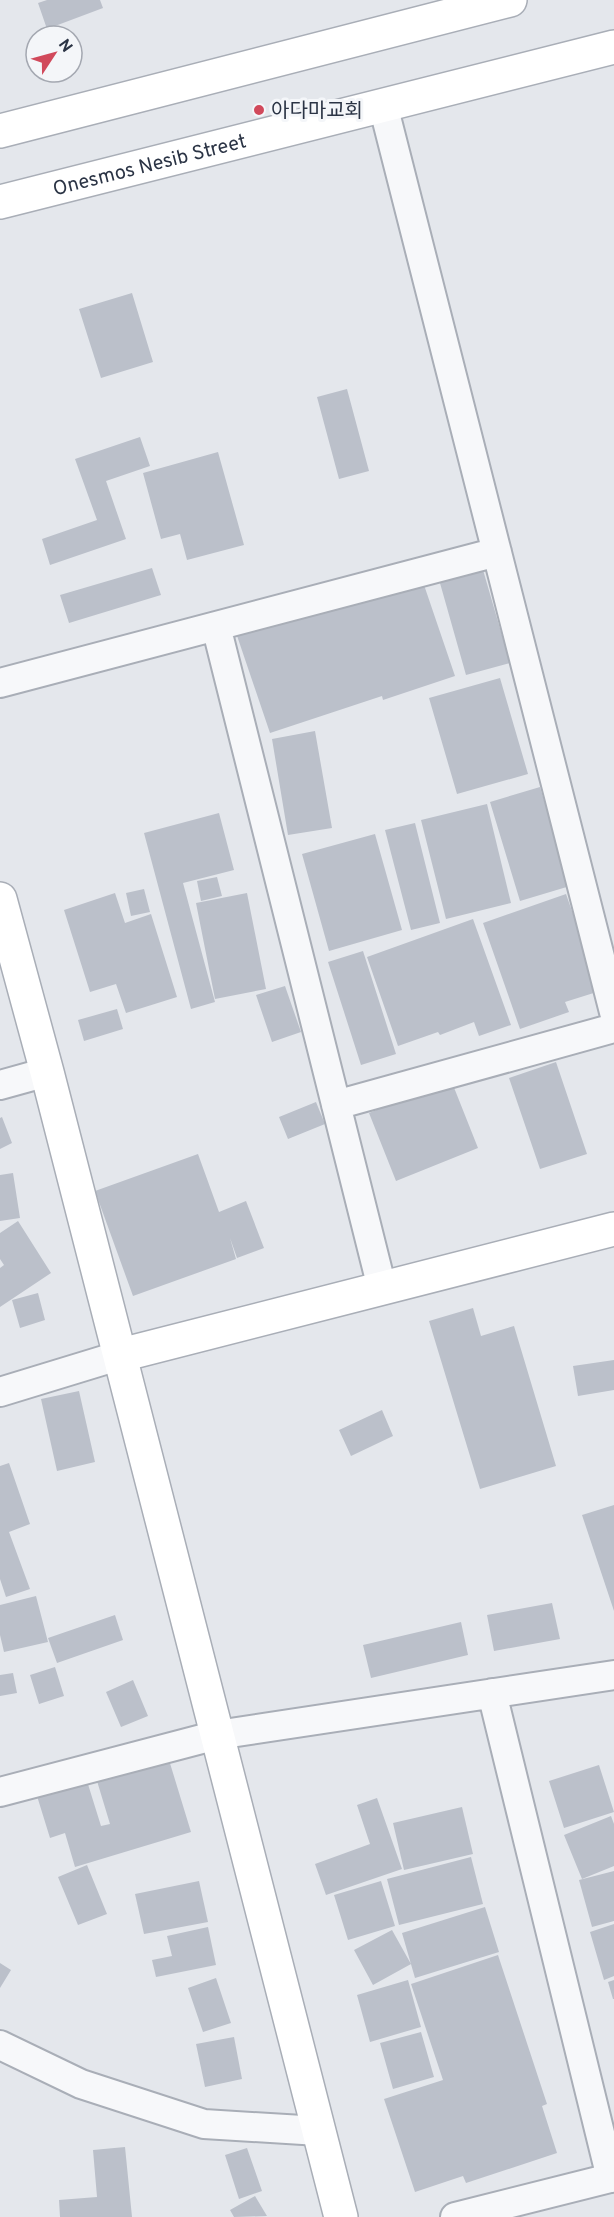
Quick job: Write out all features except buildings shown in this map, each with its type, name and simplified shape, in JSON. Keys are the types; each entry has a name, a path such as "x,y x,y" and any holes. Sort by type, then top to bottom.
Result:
{"street":[{"path":"0,131 510,0"},
{"name":"Onesmos Nesib Street","path":"0,202 614,46"},
{"path":"382,105 614,1012"},
{"path":"0,683 497,552"},
{"path":"216,626 381,1288"},
{"path":"0,898 121,1355 341,2217"},
{"path":"336,1105 614,1028"},
{"path":"0,1085 47,1072"},
{"path":"0,1392 121,1355 614,1229"},
{"path":"0,1791 218,1735 614,1675"},
{"path":"455,2217 612,2177 492,1693"},
{"path":"0,2045 81,2084 204,2124 319,2131"}],"place":[{"name":"아다마교회","path":"259,110"}]}
